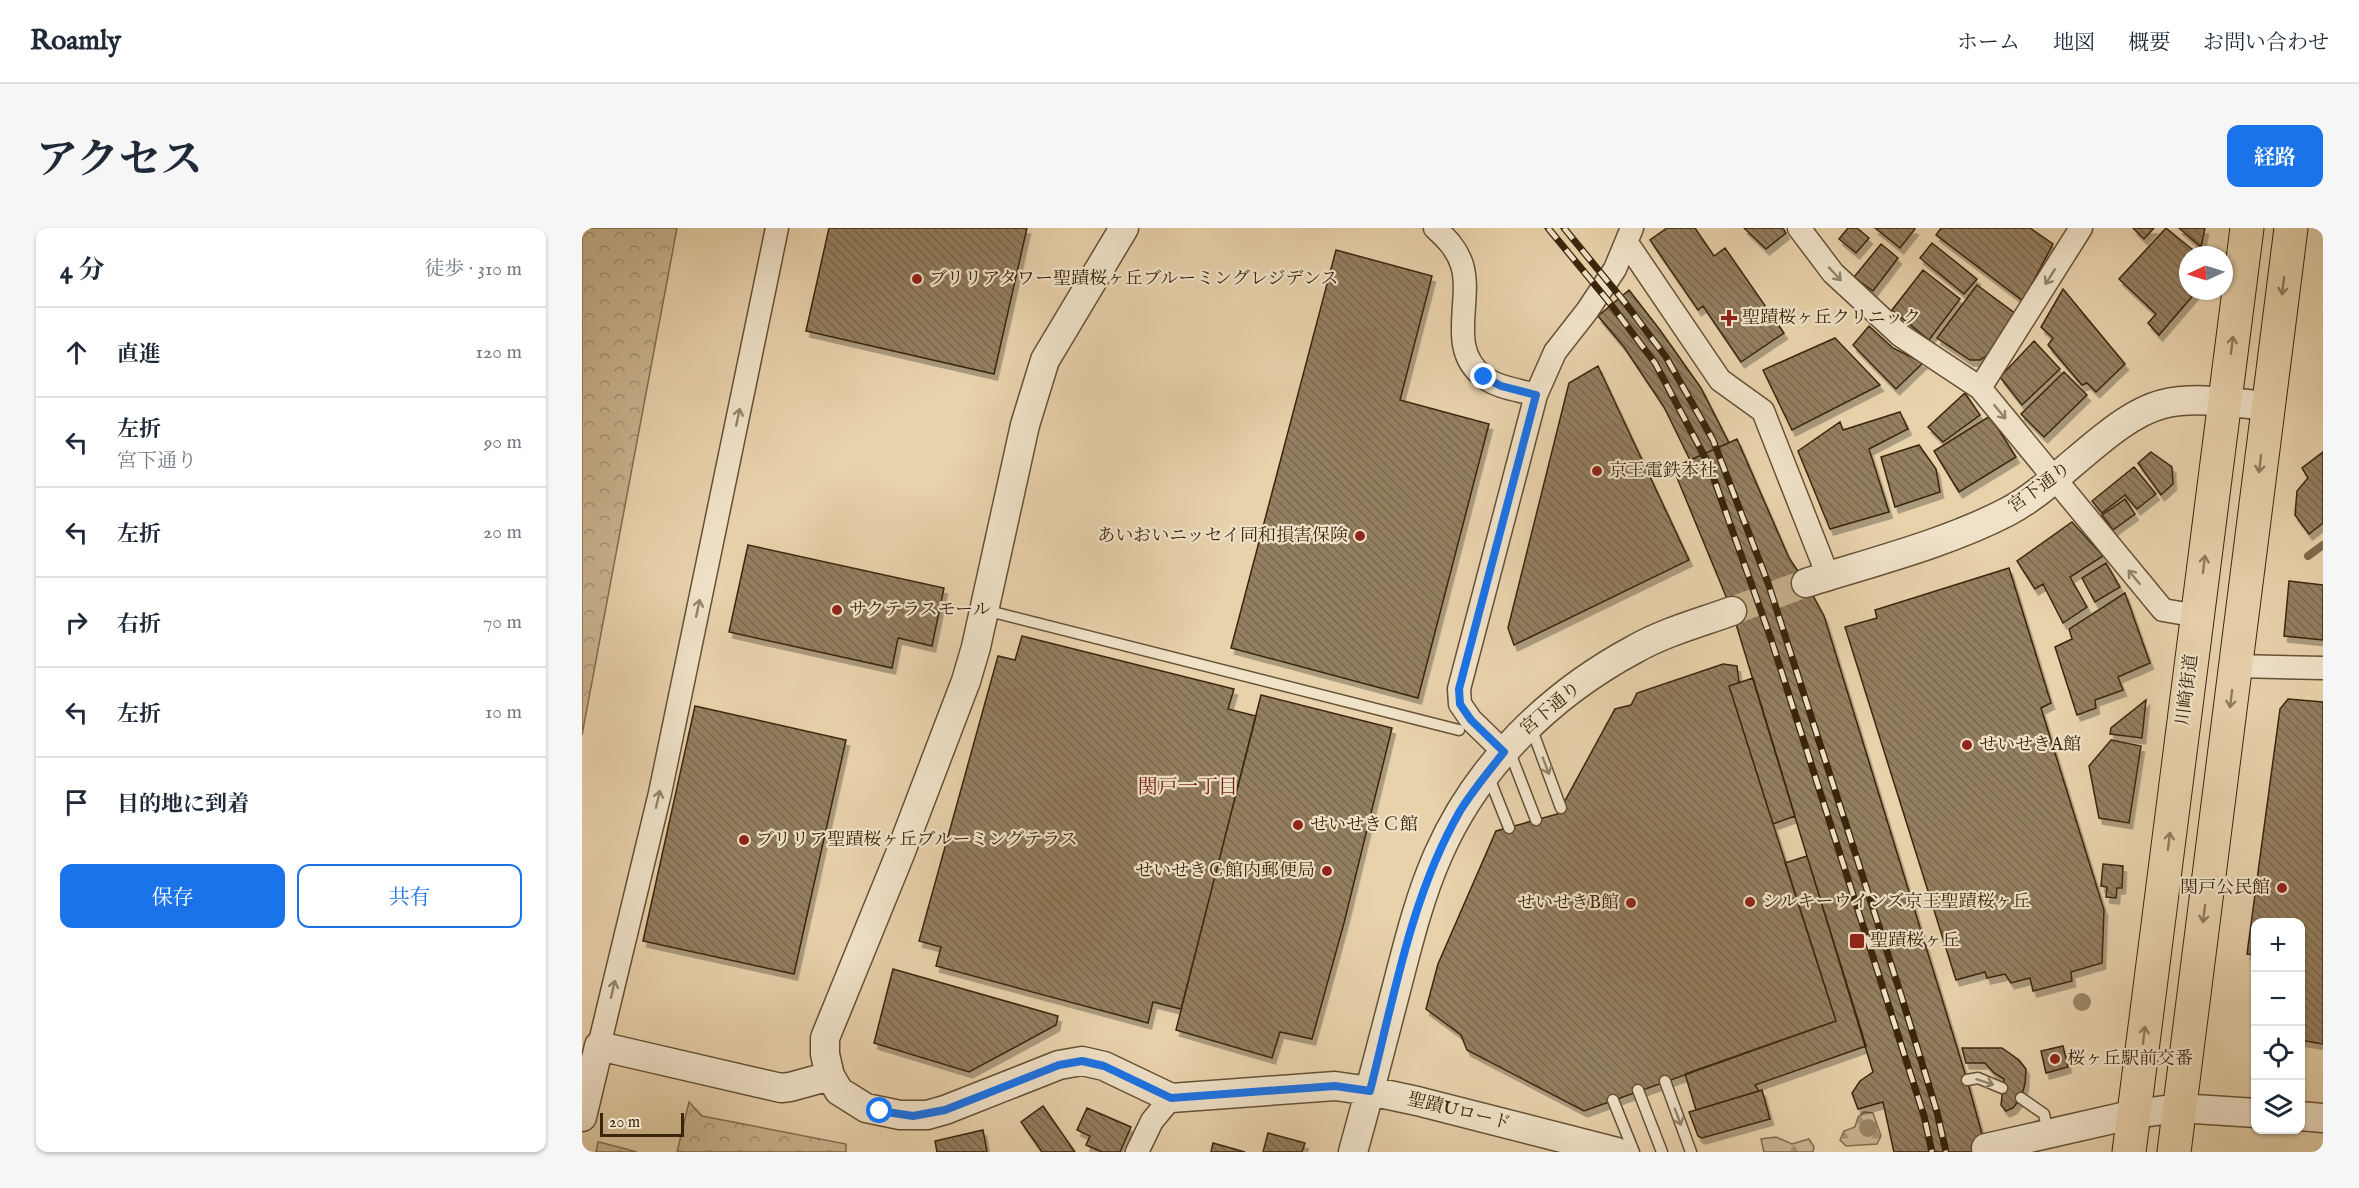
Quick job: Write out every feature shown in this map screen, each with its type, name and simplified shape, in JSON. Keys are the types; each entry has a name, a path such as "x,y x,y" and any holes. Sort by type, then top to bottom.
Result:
{"main road":[{"name":"川崎街道","path":"2129,1152 2247,228"},
{"path":"2174,1152 2291,228"}],"street":[{"path":"582,1117 660,793 777,228"},
{"path":"1124,228 1046,360 1025,425 966,681 900,854 825,1038 825,1054 830,1076 839,1090 867,1108 913,1116 945,1110 1059,1065 1082,1061 1104,1066 1171,1098 1152,1121 1137,1152"},
{"path":"1436,228 1452,244 1462,265 1465,287 1462,327 1465,346 1472,364 1484,377 1501,386 1536,395"},
{"path":"1799,228 1833,273 1900,335 1980,388 2163,610 2198,616"},
{"path":"1980,388 2081,228"},
{"path":"1500,757 1460,704 1459,689 1536,395 1555,352 1599,294 1615,269 1630,235"},
{"path":"1630,235 1720,380 1763,411 1817,580"},
{"name":"宮下通り","path":"1817,580 1970,530 2010,511 2055,479 2114,431 2144,411 2184,400 2267,406"},
{"name":"宮下通り","path":"1353,1152 1414,921 1434,867 1461,810 1500,757 1530,724 1562,696 1636,648 1676,630 1732,611"},
{"path":"2235,666 2323,668"},
{"path":"599,1046 781,1088 790,1088 830,1076"},
{"name":"聖蹟Uロード","path":"1171,1098 1335,1086 1370,1091 1617,1152"},
{"path":"1986,1148 2134,1113 2179,1108 2251,1113"},
{"path":"2305,1116 2323,1118"}],"lane":[{"path":"984,609 1459,730"},
{"path":"1530,724 1561,808"},
{"path":"1500,757 1536,820"},
{"path":"1500,757 1509,828"},
{"path":"1967,1080 1978,1078 2002,1088"},
{"path":"1665,1081 1691,1152"},
{"path":"1638,1090 1662,1152"},
{"path":"2021,1098 2044,1114 2048,1134"},
{"path":"1613,1100 1634,1152"}],"green space":[{"path":"582,228 677,228 582,735"},
{"path":"689,1102 702,1116 846,1144 846,1152 677,1152"},
{"path":"1864,1112 1873,1113 1881,1136 1877,1144 1846,1146 1840,1140 1844,1131 1855,1127 1858,1117"},
{"path":"1776,1137 1792,1144 1809,1139 1814,1147 1813,1152 1764,1152 1761,1139"},
{"path":"599,1142 637,1152 596,1152"}],"building":[{"name":"ブリリアタワー聖蹟桜ヶ丘ブルーミングレジデンス","path":"829,228 1027,228 994,374 806,331"},
{"path":"1667,228 1695,228 1714,256 1725,248 1784,333 1741,362 1703,306 1698,310 1650,240"},
{"path":"1744,228 1783,228 1786,233 1766,249"},
{"path":"1848,228 1857,228 1869,238 1856,253 1839,239"},
{"path":"1875,228 1913,228 1915,229 1900,248"},
{"path":"1941,228 2030,228 2053,244 2023,301 1936,235"},
{"path":"2133,228 2154,228 2144,239"},
{"path":"2166,228 2188,246 2179,246 2179,300 2189,300 2159,335 2148,323 2156,314 2119,279"},
{"path":"2179,228 2205,228 2200,246"},
{"path":"1932,243 1977,279 1964,294 1920,258"},
{"path":"1881,244 1898,258 1873,291 1854,277"},
{"name":"あいおいニッセイ同和損害保険","path":"1336,250 1432,276 1400,400 1489,424 1418,698 1231,648"},
{"path":"1923,270 1960,299 1929,340 1892,310"},
{"path":"1977,285 2016,314 1989,354 1980,360 1970,360 1937,338"},
{"path":"2063,289 2125,364 2096,392 2087,383 2082,385 2048,345 2053,338 2041,327"},
{"path":"1629,290 1701,388 1729,443 1690,460 1664,407 1624,347 1598,316"},
{"path":"1869,326 1893,348 1923,363 1896,389 1853,345"},
{"path":"1835,338 1880,385 1792,430 1763,370"},
{"path":"2034,341 2060,369 2022,405 2000,377"},
{"name":"京王電鉄本社","path":"1598,366 1689,560 1514,645 1508,628 1569,383"},
{"path":"2064,372 2087,395 2044,437 2021,414"},
{"path":"1965,393 1980,415 1943,442 1928,427"},
{"path":"1900,412 1908,429 1869,449 1889,512 1830,529 1798,451 1840,422 1843,430"},
{"path":"1990,416 2016,457 1959,492 1934,451"},
{"path":"1737,439 1789,558 1824,616 1967,1080 1987,1152 1894,1152 1883,1102 1858,1109 1852,1093 1860,1081 1873,1072 1732,611 1673,468"},
{"path":"1919,445 1936,469 1940,492 1895,507 1881,457"},
{"path":"2151,452 2172,467 2173,484 2161,495 2138,463"},
{"path":"2323,452 2323,523 2309,534 2295,515 2297,491 2308,478 2302,468"},
{"path":"2134,467 2156,494 2137,509 2125,495 2102,513 2092,501"},
{"path":"2125,499 2135,514 2113,530 2102,515"},
{"path":"2072,522 2103,556 2070,577 2087,607 2063,623 2043,584 2035,589 2017,561"},
{"name":"サクテラスモール","path":"748,545 944,588 932,646 898,638 892,668 729,632"},
{"path":"2106,563 2120,587 2095,602 2082,578"},
{"name":"せいせきA館","path":"2009,568 2051,703 2041,708 2104,910 2102,963 2071,972 2072,981 2033,991 2030,978 2011,983 2005,974 1987,978 1985,972 1956,980 1845,627 1877,618 1875,610"},
{"path":"2289,581 2323,585 2323,640 2284,636"},
{"path":"2125,593 2150,663 2118,677 2123,690 2095,700 2096,708 2077,715 2055,647 2072,639 2069,629"},
{"path":"1022,636 1234,689 1228,709 1256,716 1181,1009 1153,1002 1148,1023 936,966 941,947 919,941 998,656 1015,660"},
{"name":"せいせきB館","path":"1723,664 1737,666 1739,683 1729,686 1836,1021 1584,1111 1467,1050 1461,1035 1426,1009 1438,964 1496,831 1561,813 1561,808 1615,709 1631,705 1637,693"},
{"path":"1753,678 1795,816 1773,824 1729,686"},
{"name":"せいせきＣ館","path":"1261,695 1392,728 1344,923 1312,1039 1280,1032 1272,1058 1176,1030"},
{"path":"2288,699 2323,702 2323,1044 2305,1041 2305,918 2252,918 2280,709"},
{"path":"2146,700 2142,738 2110,734 2111,728"},
{"name":"ブリリア聖蹟桜ヶ丘ブルーミングテラス","path":"695,706 846,740 794,974 643,941"},
{"path":"2111,740 2141,746 2129,823 2099,818 2089,766"},
{"path":"1807,856 1866,1046 1755,1085 1759,1091 1696,1110 1685,1074 1836,1021 1785,863"},
{"path":"2103,864 2123,866 2122,888 2117,888 2116,898 2106,897 2107,887 2101,886"},
{"path":"2251,924 2251,954 2247,954"},
{"path":"893,969 1058,1016 1056,1025 969,1072 874,1043"},
{"name":"桜ヶ丘駅前交番","path":"2063,1046 2068,1067 2046,1073 2041,1051"},
{"path":"1962,1048 2002,1048 2019,1060 2026,1069 2025,1084 2021,1098 2013,1108 2006,1111 2001,1105 2004,1079 1994,1073 1985,1063 1966,1063"},
{"path":"1762,1090 1770,1119 1702,1138 1698,1136 1689,1112"},
{"path":"1043,1106 1075,1152 1042,1152 1021,1122"},
{"path":"1087,1108 1131,1127 1120,1152 1102,1152 1086,1145 1090,1136 1077,1130"},
{"path":"983,1130 987,1152 937,1152 935,1141"},
{"path":"1268,1133 1305,1143 1302,1152 1263,1152"},
{"path":"1213,1143 1245,1152 1211,1152"}],"waterway":[{"path":"2308,556 2323,545"}],"tunnel":[{"path":"1732,611 1806,583"}],"railway":[{"path":"1548,228 1609,302 1655,363 1709,465 1771,639 1924,1116 1932,1152"},
{"path":"1564,228 1666,357 1713,440 1768,583 1901,995 1937,1112 1946,1152"}],"place":[{"name":"ブリリアタワー聖蹟桜ヶ丘ブルーミングレジデンス","path":"917,279"},
{"name":"聖蹟桜ヶ丘クリニック","path":"1729,318"},
{"name":"京王電鉄本社","path":"1597,471"},
{"name":"あいおいニッセイ同和損害保険","path":"1360,536"},
{"name":"サクテラスモール","path":"837,610"},
{"name":"せいせきA館","path":"1967,745"},
{"name":"せいせきＣ館","path":"1298,825"},
{"name":"ブリリア聖蹟桜ヶ丘ブルーミングテラス","path":"744,840"},
{"name":"せいせきＣ館内郵便局","path":"1327,871"},
{"name":"関戸公民館","path":"2282,888"},
{"name":"シルキーウインズ京王聖蹟桜ヶ丘","path":"1750,902"},
{"name":"せいせきB館","path":"1631,903"},
{"name":"聖蹟桜ヶ丘","path":"1857,941"},
{"name":"桜ヶ丘駅前交番","path":"2055,1059"}],"district":[{"name":"関戸一丁目","path":"1188,787"}],"route":[{"path":"880,1111 900,1115 927,1115 1059,1065 1082,1061 1104,1066 1171,1098 1335,1086 1370,1091 1414,921 1438,856 1461,810 1504,752 1471,720 1460,704 1459,689 1536,395 1501,386 1484,377"}]}
